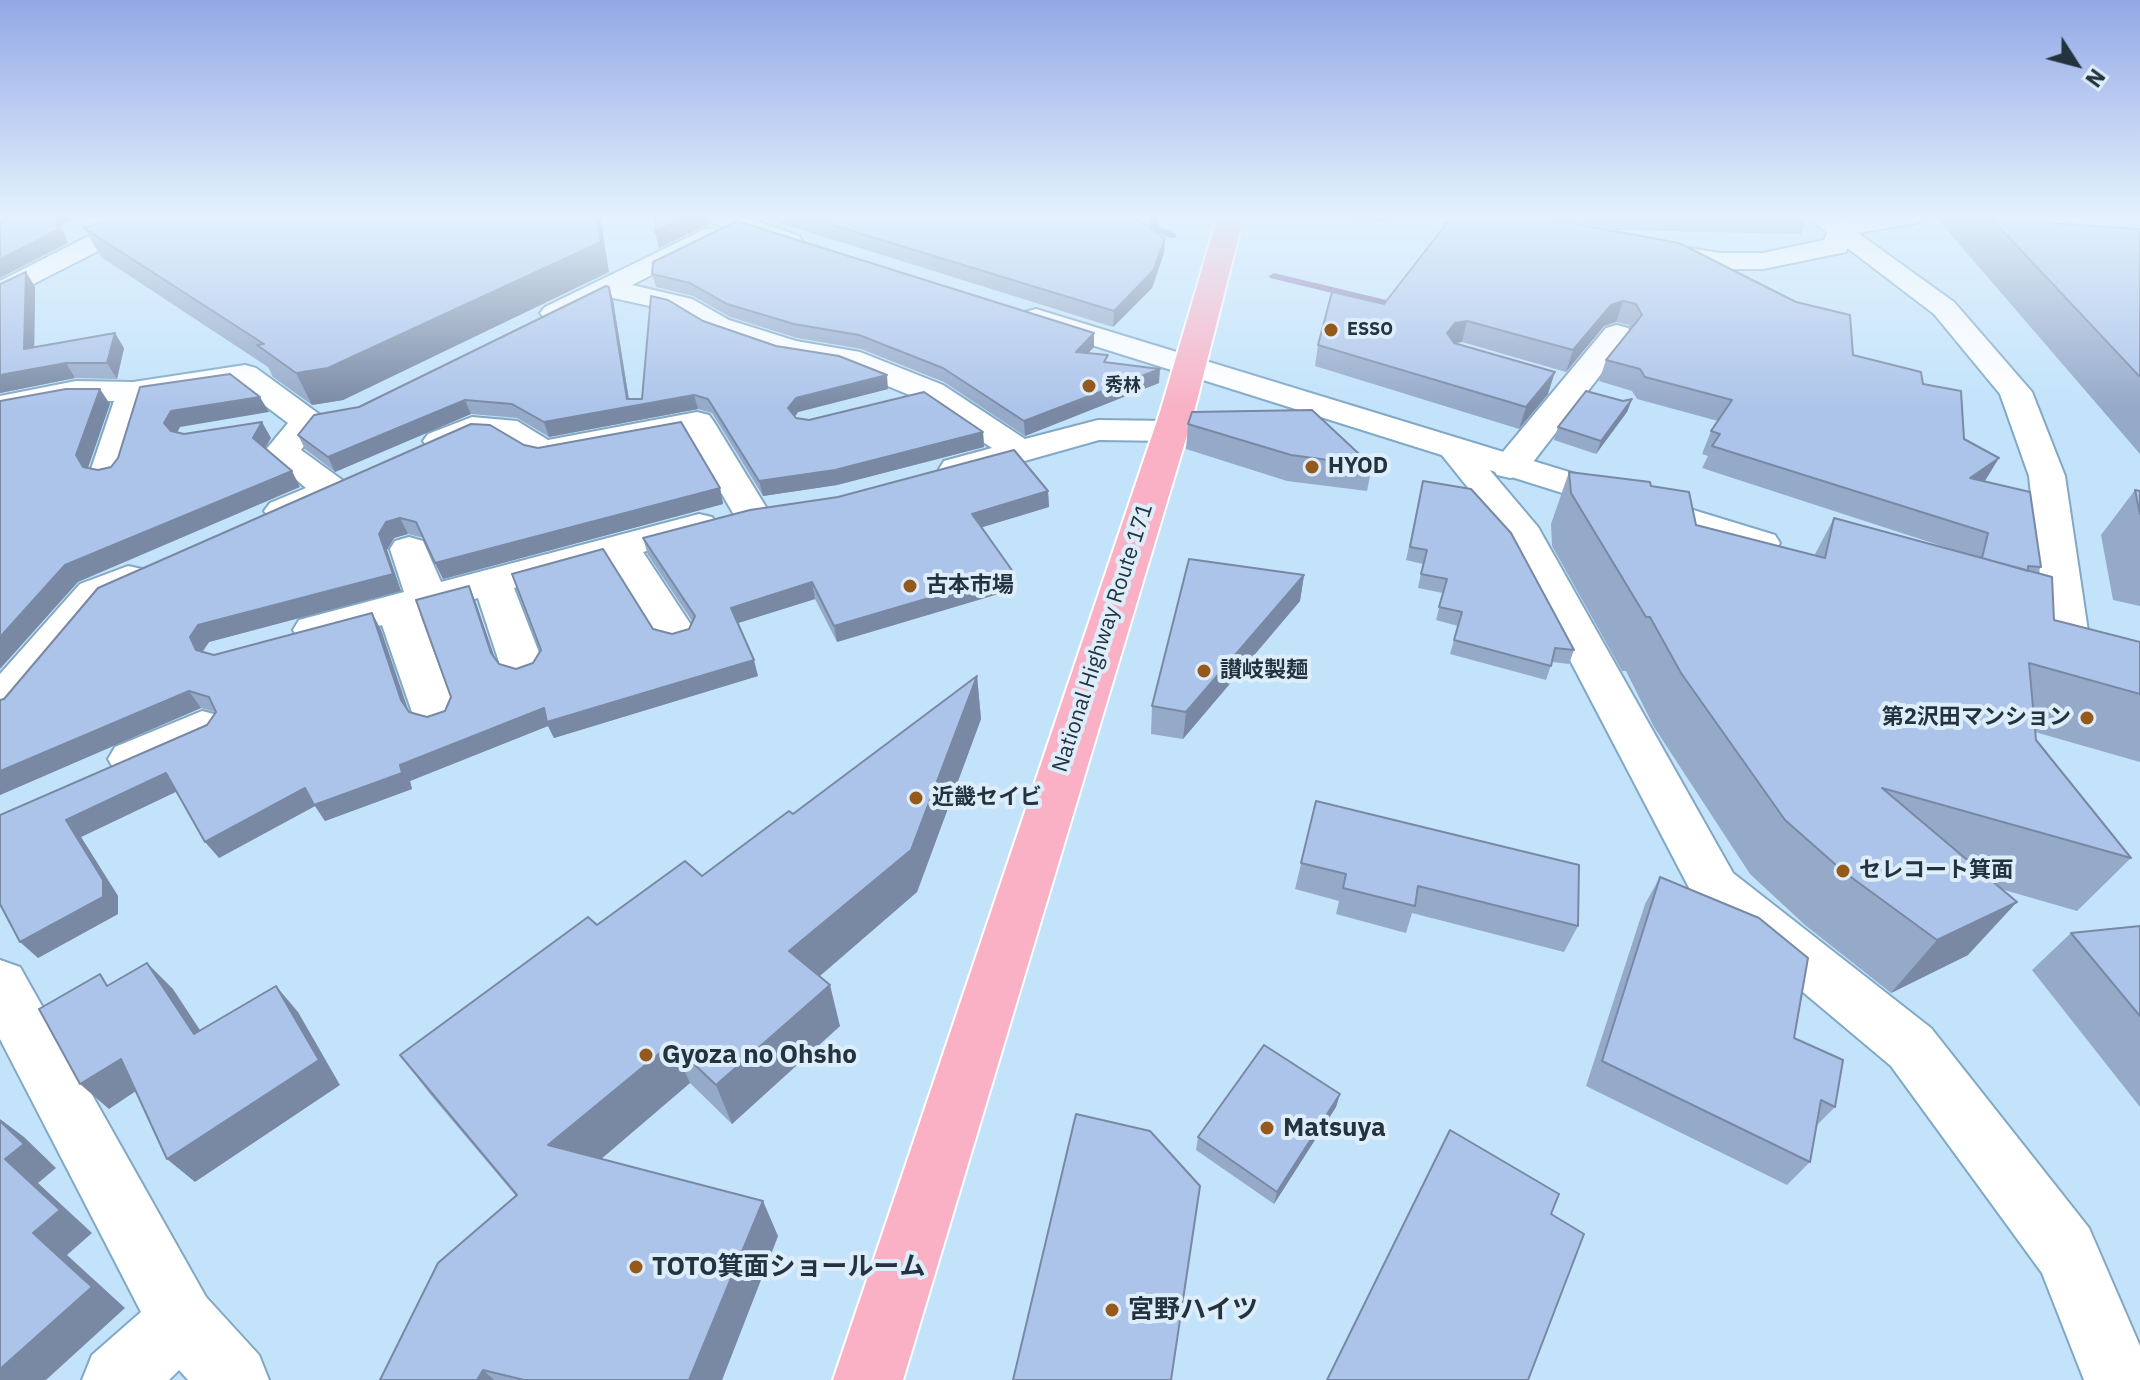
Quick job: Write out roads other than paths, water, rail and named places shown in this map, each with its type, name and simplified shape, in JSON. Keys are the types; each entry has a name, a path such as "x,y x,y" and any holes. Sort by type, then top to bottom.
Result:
{"highway":[{"name":"National Highway Route 171","path":"868,1380 1170,431 1213,279"}],"street":[{"path":"0,292 25,279"},
{"path":"523,329 621,279"},
{"path":"1905,279 1944,308 2016,392 2047,476 2066,631"},
{"path":"608,287 682,305 718,326 791,350 849,359 931,392 1022,453"},
{"path":"1000,307 1797,554"},
{"path":"1510,467 1617,334"},
{"path":"0,406 76,391 133,392 245,375 322,418"},
{"path":"108,472 133,392"},
{"path":"886,403 931,392"},
{"path":"262,424 322,418"},
{"path":"248,527 346,484 281,452 322,418"},
{"path":"283,639 765,510 697,422 543,451 505,428 472,427 416,452"},
{"path":"916,480 1098,430 1170,431"},
{"path":"1454,449 1519,527 1715,888 1911,1047 2066,1251 2119,1380"},
{"path":"620,547 676,634"},
{"path":"409,549 412,603 435,715"},
{"path":"0,703 94,593 164,563"},
{"path":"492,582 523,668"},
{"path":"86,779 202,727"},
{"path":"0,984 182,1321 234,1380"},
{"path":"117,1380 182,1321"}],"waterway":[{"path":"1288,279 1403,307"}],"place":[{"name":"ESSO","path":"1331,330"},
{"name":"秀林","path":"1089,386"},
{"name":"HYOD","path":"1312,467"},
{"name":"古本市場","path":"910,586"},
{"name":"讃岐製麺","path":"1204,671"},
{"name":"第2沢田マンション","path":"2087,718"},
{"name":"近畿セイビ","path":"916,798"},
{"name":"セレコート箕面","path":"1843,871"},
{"name":"Gyoza no Ohsho","path":"646,1055"},
{"name":"Matsuya","path":"1267,1128"},
{"name":"TOTO箕面ショールーム","path":"636,1267"},
{"name":"宮野ハイツ","path":"1112,1310"}]}
